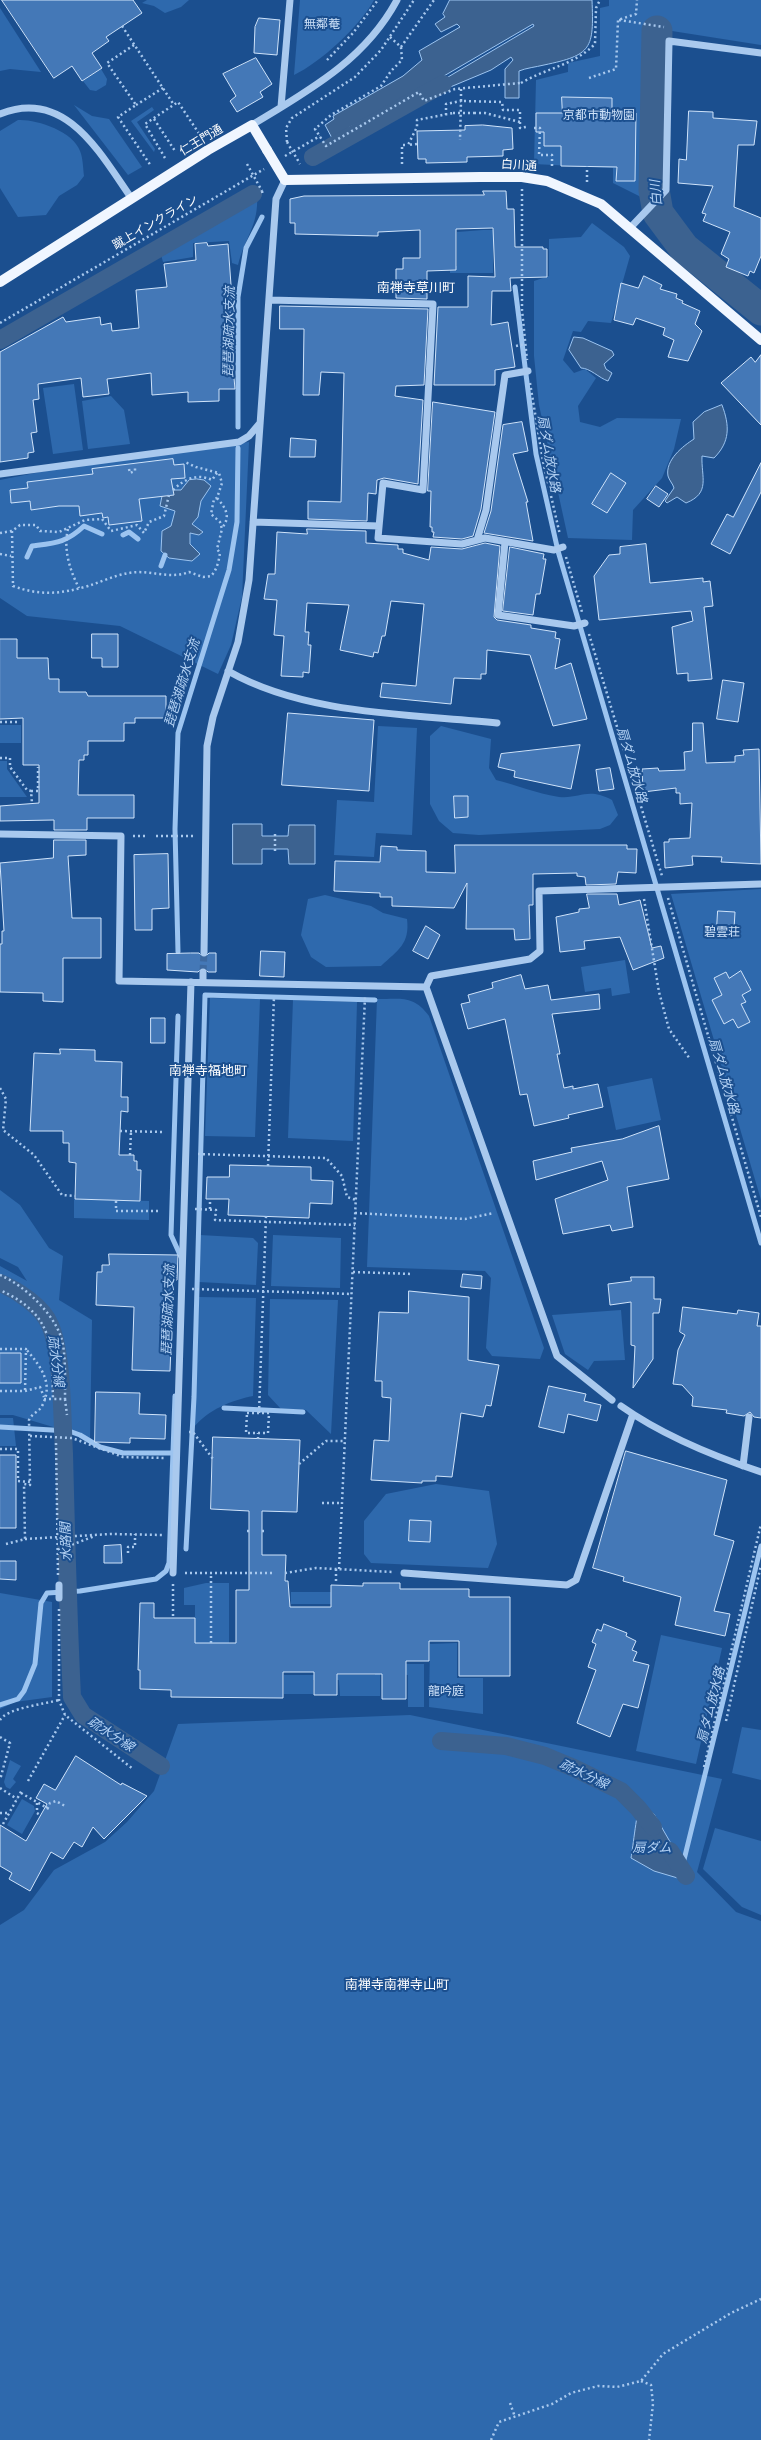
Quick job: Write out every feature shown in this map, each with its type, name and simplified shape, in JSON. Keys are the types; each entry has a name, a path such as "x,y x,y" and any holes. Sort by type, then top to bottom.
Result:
{"main road":[{"path":"252,125 285,180"},
{"name":"仁王門通","path":"0,282 208,150 252,125"},
{"name":"白川通","path":"285,180 522,177 547,181 601,204 761,340"}],"street":[{"path":"281,107 290,0"},
{"name":"仁王門通","path":"252,125 328,78 352,58 374,34 397,0"},
{"path":"630,228 666,190 669,41 761,53"},
{"path":"0,114 14,110 33,109 53,113 70,121 86,134 132,199"},
{"path":"204,953 204,836 207,746 213,717 245,611 254,522 276,199 285,180"},
{"path":"269,300 433,304 423,490 383,483 378,538 462,544 485,538 554,550 563,547"},
{"path":"477,540 486,510 505,375 525,371"},
{"path":"0,474 239,442 249,436 260,423"},
{"path":"254,522 379,526"},
{"path":"506,542 498,614 574,626 585,623"},
{"path":"228,671 247,682 318,704 497,722"},
{"path":"0,834 121,836 119,981 426,987"},
{"path":"612,1400 557,1356 426,987 431,976 530,959 540,951 539,891 761,884"},
{"path":"203,972 203,982"},
{"path":"173,1573 192,982"},
{"path":"621,1406 633,1414 743,1466 761,1472"},
{"path":"404,1573 567,1585 576,1580 633,1414"},
{"path":"743,1466 749,1417"},
{"path":"58,1585 58,1598"}],"path":[{"path":"321,66 353,33 378,0"},
{"path":"434,0 402,47 402,60 391,71 381,86 331,115 315,129 326,146 420,94 424,101 461,89 521,83 535,75 583,56 595,44 596,8 600,0"},
{"path":"618,20 636,14 637,0"},
{"path":"618,20 664,27"},
{"path":"589,78 616,69 618,20"},
{"path":"122,26 174,105"},
{"path":"390,37 402,47"},
{"path":"134,45 108,63 136,106"},
{"path":"151,166 118,117 162,88"},
{"path":"460,140 461,89"},
{"path":"446,114 446,104 461,101 502,102 503,110 520,110 520,128 526,127"},
{"path":"164,158 145,124 178,102 202,138"},
{"path":"408,145 417,127 417,120 446,114 486,113 520,122"},
{"path":"154,119 175,152"},
{"path":"534,128 540,128 539,155 552,155 552,169"},
{"path":"279,160 320,136"},
{"path":"287,142 300,164"},
{"path":"402,167 402,145 417,144"},
{"path":"247,164 262,191"},
{"path":"587,166 587,182"},
{"name":"蹴上インクライン","path":"0,323 265,168"},
{"path":"522,177 522,310 525,344 525,371 543,461 563,547 761,1217"},
{"path":"515,188 526,189"},
{"path":"516,346 525,344"},
{"path":"184,461 196,468 219,473 222,483 217,498 214,499 211,514 220,522 222,529"},
{"path":"129,469 130,473 135,471 134,463"},
{"path":"173,490 185,480 196,476 212,480 217,472"},
{"path":"0,533 12,531 20,525 36,525 40,531 59,532 85,520 102,520 111,531 137,525 144,533 149,522 164,516 170,495"},
{"path":"12,531 11,556 13,586 31,591 60,594 129,572 153,572 166,576 180,576 189,572 203,577 212,576 216,571 219,559 220,553 217,549 222,529 226,522 227,512 217,498"},
{"path":"68,529 66,538 71,568 79,588"},
{"path":"0,554 11,556"},
{"path":"0,722 20,722"},
{"path":"0,758 10,758 10,767 27,790 31,791 38,791 38,767"},
{"path":"31,791 32,803"},
{"path":"275,834 275,851"},
{"path":"156,836 204,836"},
{"path":"642,888 659,992 669,1029 690,1058"},
{"path":"268,1166 274,983"},
{"path":"336,1581 340,1550 366,985"},
{"path":"0,1088 6,1099 3,1130 34,1155 62,1195 75,1196"},
{"path":"120,1130 163,1132"},
{"path":"130,1155 131,1131"},
{"path":"186,1154 268,1155 326,1158 342,1176 347,1196 356,1200"},
{"path":"210,1199 210,1209"},
{"path":"116,1201 116,1211 158,1211"},
{"path":"184,1209 216,1210 215,1220 355,1225"},
{"path":"355,1213 465,1219 490,1214"},
{"path":"259,1413 266,1216"},
{"path":"352,1272 412,1274"},
{"path":"0,1275 35,1298 53,1319 62,1338 64,1399 67,1415"},
{"path":"182,1289 352,1294"},
{"path":"0,1290 33,1311 47,1330 52,1353 54,1399"},
{"path":"0,1349 26,1349 44,1370 48,1389 41,1407 29,1420 30,1485 24,1484 25,1540"},
{"path":"25,1391 26,1349"},
{"path":"0,1391 25,1391 40,1387 44,1399"},
{"path":"44,1399 64,1399"},
{"path":"247,1413 259,1413 269,1413 268,1433 246,1433 247,1413"},
{"path":"193,1432 213,1459"},
{"path":"258,1433 258,1439"},
{"path":"30,1436 72,1438 122,1457 171,1458"},
{"path":"299,1464 301,1465 326,1441 345,1441"},
{"path":"56,1443 58,1585"},
{"path":"0,1449 18,1449 18,1481 30,1482"},
{"path":"322,1502 342,1504"},
{"path":"704,1767 761,1524"},
{"path":"58,1550 99,1534"},
{"path":"6,1544 25,1540 99,1534 169,1535"},
{"path":"128,1553 128,1547 135,1547 135,1534"},
{"path":"726,1721 761,1565"},
{"path":"285,1573 316,1568 404,1573"},
{"path":"173,1618 173,1573 272,1573"},
{"path":"211,1573 211,1643"},
{"path":"58,1598 59,1700 65,1715 133,1770"},
{"path":"0,1720 2,1716 19,1709 59,1700"},
{"path":"28,1781 65,1715"},
{"path":"0,1737 10,1744 0,1780"},
{"path":"0,1788 17,1799"},
{"path":"3,1824 21,1792 48,1808 50,1803 56,1801 66,1806"},
{"path":"37,1802 37,1813 40,1815"},
{"path":"0,1813 9,1813"},
{"path":"491,2440 499,2422 552,2404 571,2393 598,2386 617,2387 641,2380 663,2354 731,2313 761,2299"},
{"path":"641,2380 651,2385 653,2404 649,2440"},
{"path":"510,2403 515,2417"}],"green space":[{"path":"147,0 189,0 181,7 165,13 154,6 142,3"},
{"name":"無鄰菴","path":"300,0 374,0 359,21 338,43 316,62 294,75"},
{"name":"京都市動物園","path":"609,0 761,0 761,45 653,28 651,192 645,199 613,183 613,168 534,164 536,80 568,72 568,63 600,56 600,8 609,6"},
{"path":"0,8 41,72 10,69 0,71"},
{"path":"101,69 107,79 106,85 96,91 90,90 83,81"},
{"path":"74,105 92,116 109,119 142,167 128,175"},
{"path":"152,107 154,110 137,122 155,149 154,152 131,121"},
{"path":"18,120 26,120 44,124 62,132 76,144 81,154 84,176 77,185 59,196 46,215 18,217 0,188 0,131"},
{"path":"257,195 254,223 238,265 232,263 229,241 193,243 193,257 163,262 160,251"},
{"path":"592,223 624,247 630,256 611,323 588,321 581,332 573,331 563,360 574,373 585,369 596,378 578,406 580,422 600,427 617,418 681,419 674,449 662,478 633,510 632,540 568,538 539,405 534,356 534,281 549,276 549,239 581,237"},
{"path":"493,230 493,273 450,273 450,266 457,266 457,232"},
{"path":"74,384 83,450 53,454 43,388"},
{"path":"111,396 124,410 130,444 88,449 82,401"},
{"path":"249,442 242,597 231,645 218,674 120,626 27,616 0,598 0,480 80,464"},
{"path":"0,725 21,725 21,743 0,743"},
{"path":"378,726 417,728 412,835 376,833 374,857 334,855 337,800 374,802"},
{"path":"441,726 491,739 489,768 496,780 543,794 559,797 590,794 603,796 612,800 618,815 610,825 600,829 479,835 453,833 439,821 430,804 430,736"},
{"path":"0,761 7,761 7,769 27,797 0,797"},
{"name":"碧雲荘","path":"761,889 761,1200 671,894"},
{"path":"325,895 371,906 383,913 407,919 407,935 402,946 381,966 326,967 311,957 301,935 308,899"},
{"path":"625,960 630,993 612,996 611,988 585,992 581,967"},
{"path":"210,998 260,999 255,1137 205,1136"},
{"path":"377,999 400,999 412,1001 418,1004 429,1016 544,1348 540,1359 492,1356 486,1348 491,1278 485,1271 367,1267"},
{"path":"293,1000 357,1002 353,1141 288,1138"},
{"path":"652,1078 661,1120 616,1130 607,1087"},
{"path":"0,1190 20,1205 49,1248 63,1256 59,1300 92,1320 90,1438 13,1415 0,1415 0,1266 27,1281 18,1267 0,1258"},
{"path":"74,1199 149,1201 149,1220 74,1218"},
{"path":"200,1235 253,1238 258,1243 256,1285 199,1282"},
{"path":"273,1235 341,1238 340,1288 271,1286"},
{"path":"199,1297 256,1298 253,1396 229,1403 213,1411 194,1427"},
{"path":"270,1299 338,1300 331,1434 306,1410 281,1409 268,1395"},
{"path":"621,1310 625,1360 594,1361 588,1370 565,1354 552,1315"},
{"path":"0,1418 13,1418 16,1446 0,1446"},
{"path":"436,1484 489,1491 497,1544 488,1568 371,1563 364,1554 364,1521 386,1494"},
{"path":"206,1583 229,1583 229,1655 195,1652 195,1605 184,1605 184,1588"},
{"path":"291,1592 354,1592 354,1604 291,1604"},
{"path":"0,1593 52,1602 52,1697 15,1702 0,1709"},
{"path":"661,1635 722,1648 696,1764 636,1751"},
{"name":"龍吟庭","path":"457,1643 457,1678 483,1678 483,1714 429,1707 430,1644"},
{"path":"375,1664 424,1664 424,1707 408,1707 408,1675 380,1673 380,1696 340,1696 339,1680 329,1680 328,1675 375,1675"},
{"path":"284,1675 323,1675 323,1680 313,1680 313,1694 284,1694"},
{"path":"410,1715 722,1779 697,1872 736,1912 761,1921 761,2440 0,2440 0,1925 24,1910 54,1870 105,1842 127,1822 154,1791 178,1724"},
{"path":"742,1727 761,1730 761,1780 732,1773"},
{"path":"10,1760 21,1766 13,1779 16,1782 10,1789 6,1787 4,1782"},
{"path":"22,1799 34,1806 35,1811 22,1834 7,1825"},
{"path":"715,1828 761,1841 761,1915 742,1907 703,1869"}],"water":[{"path":"450,0 592,0 592,29 590,39 587,47 581,53 572,58 519,71 519,98 505,98 505,69 513,60 511,57 491,70 424,98 421,93 534,26 533,24 413,94 348,128 348,131 333,140 325,125 334,119 333,116 403,76 422,60 419,51 460,27 457,24 441,32 435,24 445,17 443,14"},
{"path":"574,337 583,338 612,351 614,355 604,364 606,369 612,373 608,381 584,368 581,368 569,350"},
{"path":"722,405 727,427 726,440 714,458 702,456 702,489 694,499 686,503 677,497 667,503 665,501 674,488 668,476 669,464 685,445 694,439 693,422 704,412"},
{"path":"189,480 204,480 211,486 201,501 198,517 192,524 203,532 199,535 190,533 190,544 200,554 192,561 169,558 161,551 162,531 171,526 175,511 160,506 162,496 173,490 181,490"},
{"path":"233,824 262,824 262,836 288,836 289,825 315,825 315,864 289,864 288,849 262,849 262,864 233,864"},
{"name":"扇ダム","path":"640,1804 654,1814 684,1866 681,1879 654,1871 631,1858 636,1820"}],"building":[{"path":"2,0 133,0 142,13 106,37 109,41 92,53 102,68 82,81 72,66 54,78"},
{"path":"259,18 280,20 277,55 254,53 255,27"},
{"path":"256,58 272,84 260,92 263,97 237,112 230,101 236,96 223,74"},
{"path":"562,97 612,98 612,113 636,113 635,181 616,181 617,167 561,166 561,146 544,146 544,132 536,132 536,113 562,113"},
{"path":"689,111 713,112 713,118 757,121 754,145 738,145 734,207 761,218 761,256 754,273 750,271 748,276 726,267 729,259 721,254 730,232 703,221 706,214 702,213 713,186 678,183 679,159 686,160"},
{"path":"483,125 512,128 513,149 503,150 503,156 467,157 467,162 426,163 426,159 418,159 417,131 465,130 465,126"},
{"path":"483,191 506,191 507,209 514,209 515,247 543,247 543,249 547,249 547,277 510,278 511,291 492,291 491,325 508,322 515,367 495,370 495,385 434,385 438,307 468,307 468,276 495,277 493,228 456,229 456,270 427,271 427,299 396,298 396,269 403,269 403,258 420,258 420,230 378,232 378,236 295,234 295,223 290,223 290,199 304,196 484,195"},
{"path":"207,243 208,246 228,244 233,312 230,313 231,323 229,323 235,389 219,389 219,401 188,402 188,392 152,395 151,373 107,379 109,394 83,397 81,378 38,384 39,399 33,400 37,432 31,433 34,452 28,453 28,458 0,462 0,352 63,317 66,322 100,317 101,325 111,323 112,331 139,328 136,290 167,287 164,264 196,260 195,244"},
{"path":"644,276 662,285 660,289 677,294 676,298 683,301 682,303 700,311 695,324 702,331 688,361 668,357 674,340 663,335 665,328 636,318 633,325 614,320 621,283 638,288"},
{"path":"280,306 428,309 424,385 396,386 395,396 423,400 418,484 384,478 377,480 376,494 368,493 367,521 308,519 308,501 341,502 344,373 321,372 319,395 303,395 304,329 280,329"},
{"path":"761,355 761,425 721,383 751,357 755,362"},
{"path":"433,402 495,412 481,509 473,536 462,539 433,537 434,532 432,532 432,527 430,527 431,491 428,491"},
{"path":"522,422 528,451 513,454 528,502 526,502 533,541 484,533 491,511 503,425"},
{"path":"291,438 316,440 315,457 290,457"},
{"path":"173,459 174,465 184,464 185,478 171,479 174,495 139,499 142,521 109,525 108,517 103,518 102,513 80,516 79,506 59,506 31,510 30,501 11,503 10,490 28,488 27,482 93,474 92,469"},
{"path":"761,463 761,492 730,554 711,544 727,514 733,517"},
{"path":"611,473 626,483 607,513 592,504"},
{"path":"656,486 668,494 659,507 647,499"},
{"path":"307,529 366,531 366,543 398,545 398,549 403,549 403,553 429,560 431,547 462,549 485,543 500,546 494,617 497,620 531,625 531,628 556,632 555,638 560,639 555,669 571,663 587,719 553,726 530,655 487,650 486,674 481,674 481,679 454,678 451,704 380,697 382,683 416,686 424,604 391,601 385,636 382,636 378,653 374,652 373,657 340,650 349,605 307,603 305,632 309,632 308,645 311,645 309,673 303,672 303,677 281,676 284,636 274,635 277,600 264,599 268,574 275,574 277,532 307,534"},
{"path":"646,544 650,583 703,578 703,582 710,581 713,606 704,607 712,679 688,681 688,673 677,674 672,627 693,621 691,611 599,620 594,576 609,555 620,554 620,547"},
{"path":"510,547 544,554 543,559 546,559 540,594 536,594 533,615 503,611"},
{"path":"92,634 118,634 118,667 102,667 102,658 92,658"},
{"path":"0,639 17,639 17,658 48,658 49,679 59,679 59,692 86,692 88,696 166,696 166,718 135,718 135,723 124,723 124,741 88,741 88,755 84,755 84,760 79,760 78,795 134,795 134,818 87,818 87,830 54,830 54,820 0,821 0,806 39,803 39,765 23,765 23,718 0,719"},
{"path":"723,680 744,683 738,722 717,719"},
{"path":"288,713 374,720 369,791 282,785"},
{"path":"693,723 703,723 706,763 735,762 735,756 744,755 743,750 759,749 761,864 721,862 722,857 692,856 693,865 665,868 664,842 669,842 669,839 690,838 692,803 680,804 680,793 676,793 676,788 643,792 642,769 658,768 659,771 685,770 684,752 692,751"},
{"path":"580,745 571,789 514,777 515,771 498,767 501,754"},
{"path":"610,768 614,789 599,791 596,770"},
{"path":"454,796 468,796 468,817 455,818"},
{"path":"54,840 86,840 86,855 68,856 72,918 101,918 101,958 63,958 63,1002 43,1001 43,993 0,992 0,944 2,944 2,931 4,931 0,863 53,858"},
{"path":"455,845 627,845 627,849 637,849 636,873 618,872 616,884 586,885 585,877 577,876 577,873 533,874 533,905 529,905 530,939 515,940 514,929 466,929 467,883 454,908 392,906 392,897 380,897 380,893 334,891 335,861 380,862 381,846 397,847 397,850 426,851 426,872 455,873"},
{"path":"168,854 169,908 152,909 152,930 135,930 134,855"},
{"path":"587,894 617,894 619,905 640,900 652,948 661,946 664,958 633,970 620,937 584,941 585,949 560,952 556,917 579,912 579,909 589,908"},
{"path":"718,911 735,912 734,929 717,928"},
{"path":"426,926 440,935 428,959 413,951"},
{"path":"261,951 285,952 284,977 260,976"},
{"path":"199,953 204,958 209,953 216,953 216,972 208,972 203,967 198,972 167,970 167,954"},
{"path":"741,971 751,990 742,995 746,1002 741,1004 750,1022 738,1028 733,1019 724,1024 712,1000 722,995 714,978 726,972 729,978"},
{"path":"521,975 525,989 548,985 551,1000 599,994 600,1009 552,1014 560,1054 557,1054 564,1088 573,1086 573,1089 598,1084 603,1107 568,1115 569,1118 534,1126 527,1094 520,1095 505,1019 468,1029 461,1004 470,1002 468,995 493,988 492,983"},
{"path":"151,1018 165,1018 165,1043 151,1043"},
{"path":"60,1049 95,1050 95,1061 122,1062 121,1097 128,1097 128,1112 121,1111 119,1155 134,1155 134,1161 137,1161 137,1170 141,1170 140,1201 75,1199 76,1163 69,1162 69,1143 63,1143 63,1131 30,1131 34,1053 60,1054"},
{"path":"659,1126 669,1179 627,1187 633,1227 612,1231 610,1225 563,1234 555,1199 608,1180 602,1161 536,1180 533,1161 572,1152 571,1148 622,1139"},
{"path":"230,1165 311,1167 311,1180 333,1181 332,1204 310,1203 309,1218 228,1215 229,1199 206,1199 207,1177 229,1177"},
{"path":"109,1254 178,1255 177,1280 174,1280 173,1294 170,1371 132,1370 134,1307 96,1305 97,1272 102,1272 102,1265 109,1265"},
{"path":"463,1274 482,1276 481,1289 461,1287"},
{"path":"631,1277 654,1277 654,1299 661,1299 659,1313 653,1313 653,1359 633,1388 635,1346 631,1345 631,1302 610,1305 608,1284 631,1281"},
{"path":"409,1291 469,1297 468,1360 499,1365 491,1406 486,1405 483,1417 461,1413 452,1477 436,1476 436,1481 422,1481 422,1483 371,1480 374,1440 389,1441 391,1398 382,1397 382,1381 375,1381 379,1312 408,1313"},
{"path":"683,1307 737,1314 738,1310 759,1313 757,1326 761,1326 761,1418 754,1417 750,1412 744,1416 726,1413 727,1410 692,1406 693,1397 682,1385 673,1384 678,1350 685,1335 680,1332"},
{"path":"0,1353 21,1353 21,1383 0,1383"},
{"path":"549,1386 586,1394 584,1401 601,1405 597,1421 568,1414 564,1433 539,1427"},
{"path":"96,1392 140,1393 139,1414 166,1415 165,1439 130,1438 130,1443 95,1442"},
{"path":"213,1437 300,1440 297,1512 262,1511 262,1555 286,1555 285,1581 288,1581 290,1607 331,1607 331,1585 363,1586 363,1583 400,1583 400,1589 469,1589 469,1597 510,1597 510,1676 459,1676 459,1641 429,1641 429,1661 406,1661 406,1699 382,1699 382,1674 337,1674 337,1695 314,1695 314,1672 283,1672 283,1698 171,1697 171,1690 140,1689 140,1670 138,1670 140,1603 154,1603 154,1618 195,1618 195,1643 236,1643 236,1590 249,1590 249,1511 211,1509"},
{"path":"626,1451 727,1480 714,1535 734,1541 714,1611 730,1614 725,1636 675,1625 681,1597 623,1581 624,1577 593,1568"},
{"path":"0,1455 16,1455 16,1528 0,1528"},
{"path":"410,1520 431,1521 430,1542 409,1541"},
{"path":"121,1545 122,1563 104,1563 104,1546"},
{"path":"0,1561 16,1561 16,1580 0,1579"},
{"path":"604,1624 627,1633 626,1636 636,1641 632,1650 637,1652 633,1661 649,1665 638,1708 623,1704 610,1737 577,1723 596,1670 588,1667 596,1644 592,1642 597,1629 601,1631"},
{"path":"76,1756 121,1785 122,1783 147,1796 104,1839 93,1827 82,1847 74,1842 63,1859 51,1852 30,1891 9,1879 12,1873 0,1866 0,1825 26,1841 47,1804 36,1798 44,1784 55,1790"}],"waterway":[{"name":"白川","path":"657,31 654,190 658,213 684,248 761,310"},
{"path":"313,157 443,84"},
{"path":"0,340 253,194"},
{"name":"琵琶湖疏水支流","path":"238,427 238,297 246,248 262,217"},
{"name":"扇ダム放水路","path":"515,287 536,454 558,551 761,1243"},
{"name":"琵琶湖疏水支流","path":"178,952 175,829 178,733 229,570 237,522 238,448"},
{"path":"27,557 32,546 66,539 78,532 84,526 102,534"},
{"path":"123,535 129,532 138,539"},
{"path":"161,566 165,555"},
{"path":"186,1549 194,1397 205,995 375,1000"},
{"name":"琵琶湖疏水支流","path":"178,1016 171,1235 181,1257"},
{"name":"水路閣","path":"0,1283 29,1300 47,1318 54,1338 60,1370 72,1697 83,1715 161,1766"},
{"path":"0,1705 18,1699 24,1691 35,1664 41,1603 47,1593 80,1591 156,1579 166,1571 169,1563 175,1396"},
{"path":"224,1408 303,1412"},
{"path":"0,1427 69,1431 80,1435 100,1447 123,1453 173,1453"},
{"name":"扇ダム放水路","path":"682,1868 761,1546"},
{"name":"疏水分線","path":"441,1741 506,1746 545,1756 574,1768 621,1791 638,1808 653,1827"},
{"name":"疏水分線","path":"670,1851 686,1876"}],"tunnel":[{"path":"203,972 204,953"}],"district":[{"name":"南禅寺草川町","path":"416,288"},
{"name":"南禅寺福地町","path":"208,1071"},
{"name":"南禅寺南禅寺山町","path":"397,1985"}]}
